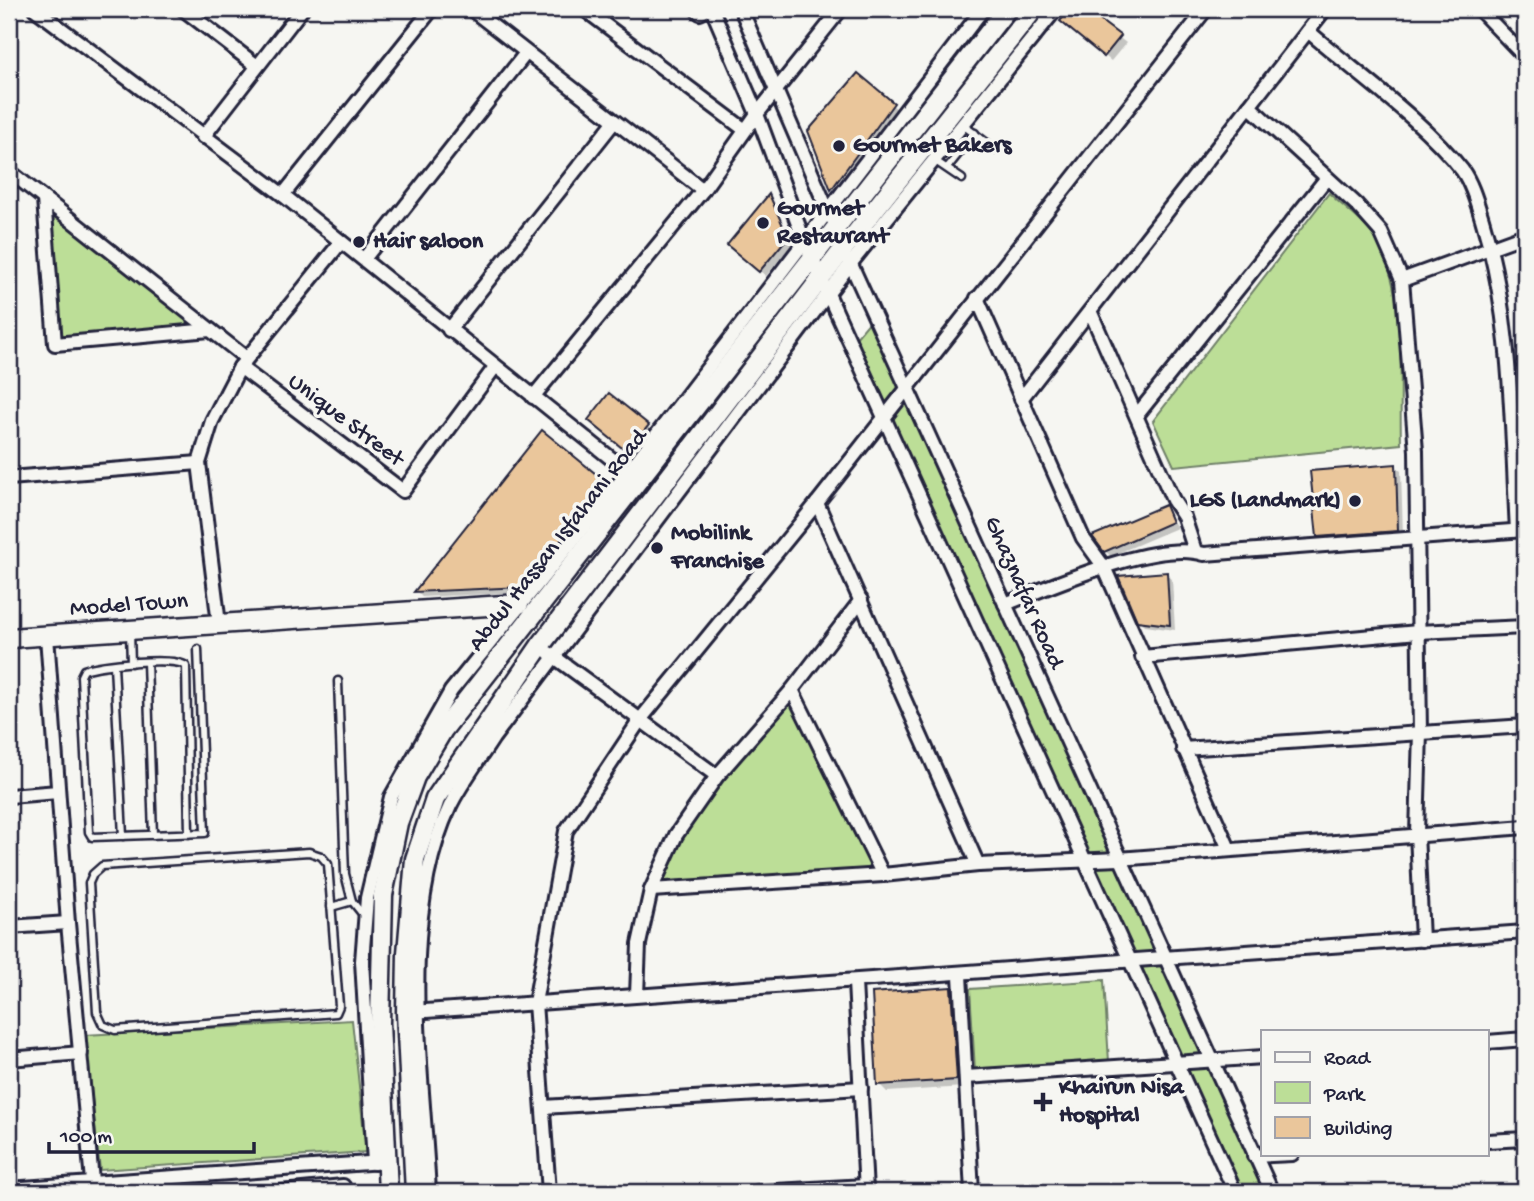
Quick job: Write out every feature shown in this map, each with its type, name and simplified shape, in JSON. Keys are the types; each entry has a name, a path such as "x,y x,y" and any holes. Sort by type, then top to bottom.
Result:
{"main road":[{"name":"Abdul Hassan Isfahani Road","path":"388,1192 380,1162 383,895 402,811 415,777 443,730 633,476 809,250 835,228 1007,9"},
{"name":"Abdul Hassan Isfahani Road","path":"415,1192 413,1012 407,953 415,859 435,799 848,256 957,120 1034,9"},
{"name":"Model Town","path":"47,636 519,604"},
{"path":"9,638 47,636"}],"street":[{"path":"183,9 257,66"},
{"path":"203,137 302,9"},
{"path":"283,195 432,9"},
{"path":"471,9 702,190"},
{"path":"584,9 746,130"},
{"path":"696,9 700,13 710,9 757,114 809,250 1235,1192"},
{"name":"Ghaznafar Road","path":"741,9 835,228 1272,1192"},
{"path":"533,397 702,190 775,90 841,9"},
{"path":"809,250 828,211 983,9"},
{"path":"957,120 1056,9"},
{"path":"549,1192 535,1003 566,831 640,720 817,503 1206,9"},
{"path":"1021,399 1091,313 1325,9"},
{"path":"1479,9 1524,51"},
{"path":"9,1189 93,1187 380,1162 362,961 366,917 391,797 451,691 519,604 633,476 283,195 38,10"},
{"path":"1004,604 1104,567 1181,549 1204,554 1521,530 1506,328 1490,246 1474,194 1463,171 1424,131 1308,31"},
{"path":"364,259 526,53"},
{"path":"1249,106 1357,205 1381,232 1402,280 1416,451 1420,732 1417,833 1422,940"},
{"path":"449,330 614,122"},
{"path":"9,172 210,330 243,362"},
{"path":"1137,415 1326,179"},
{"path":"44,199 55,344 210,330"},
{"path":"1402,280 1525,235"},
{"path":"219,624 199,463 212,421 243,362 341,242"},
{"path":"977,298 1083,538 1104,567 1229,849"},
{"path":"1091,313 1173,500 1184,517 1195,551"},
{"name":"Unique Street","path":"243,362 403,491 495,367"},
{"path":"9,478 199,463"},
{"path":"817,503 978,864"},
{"path":"637,995 639,944 651,890 676,835 718,776 792,690 861,600"},
{"path":"1142,657 1418,632 1525,627"},
{"name":"Model Town","path":"47,636 68,923 93,1187"},
{"path":"547,651 718,776"},
{"path":"792,690 883,875"},
{"path":"1183,749 1525,726"},
{"path":"9,796 58,792"},
{"path":"651,890 883,875 978,864 1119,859 1417,833 1525,827"},
{"path":"9,927 68,923"},
{"path":"429,1192 413,1012 960,975 1164,957 1525,932"},
{"path":"960,975 972,1192"},
{"path":"758,1192 866,1189 855,982"},
{"path":"1488,1042 1525,1039"},
{"path":"9,1059 81,1053"},
{"path":"966,1077 1178,1065 1261,1057"},
{"path":"543,1107 861,1088"},
{"path":"1488,1141 1525,1139"},
{"path":"1254,1156 1261,1156"},
{"path":"282,1192 344,1189 341,1166"}],"lane":[{"path":"957,120 996,150"},
{"path":"947,168 975,133"},
{"path":"928,156 962,179"},
{"path":"130,630 131,663"},
{"path":"189,834 186,666 177,661 131,663 91,667 84,670 81,676 89,832 92,837 205,834 198,649"},
{"path":"147,662 153,835"},
{"path":"114,665 123,836"},
{"path":"338,681 345,874 352,901 366,917"},
{"path":"309,852 321,856 328,864 331,907 339,1006 336,1013 115,1030 103,1025 97,1012 89,883 93,874 102,866 309,852"},
{"path":"331,907 352,901"}],"green space":[{"path":"1329,193 1368,229 1388,265 1398,314 1400,341 1401,444 1174,466 1153,421"},
{"path":"44,199 210,330 55,344"},
{"path":"875,315 1270,1192 1240,1192 851,344"},
{"path":"792,690 883,875 651,890 676,835"},
{"path":"1104,980 1109,1062 975,1070 970,989"},
{"path":"352,1020 366,1152 100,1170 85,1035"}],"building":[{"path":"1070,9 1085,9 1121,36 1104,57 1060,21"},
{"name":"Gourmet Bakers","path":"858,73 894,103 831,190 808,131"},
{"name":"Gourmet Restaurant","path":"769,194 788,237 759,272 727,245"},
{"path":"609,393 649,425 627,452 588,420"},
{"path":"542,430 607,483 523,587 414,592"},
{"name":"LGS (Landmark)","path":"1396,464 1398,531 1317,537 1310,471"},
{"path":"1165,505 1172,522 1104,552 1092,536"},
{"path":"1167,572 1170,625 1137,621 1118,576"},
{"path":"951,987 957,1080 877,1085 872,993"}],"place":[{"name":"Gourmet Bakers","path":"839,146"},
{"name":"Gourmet Restaurant","path":"763,223"},
{"name":"Hair saloon","path":"359,242"},
{"name":"LGS (Landmark)","path":"1355,501"},
{"name":"Mobilink Franchise","path":"657,548"},
{"name":"Khairun Nisa Hospital","path":"1043,1102"}]}
